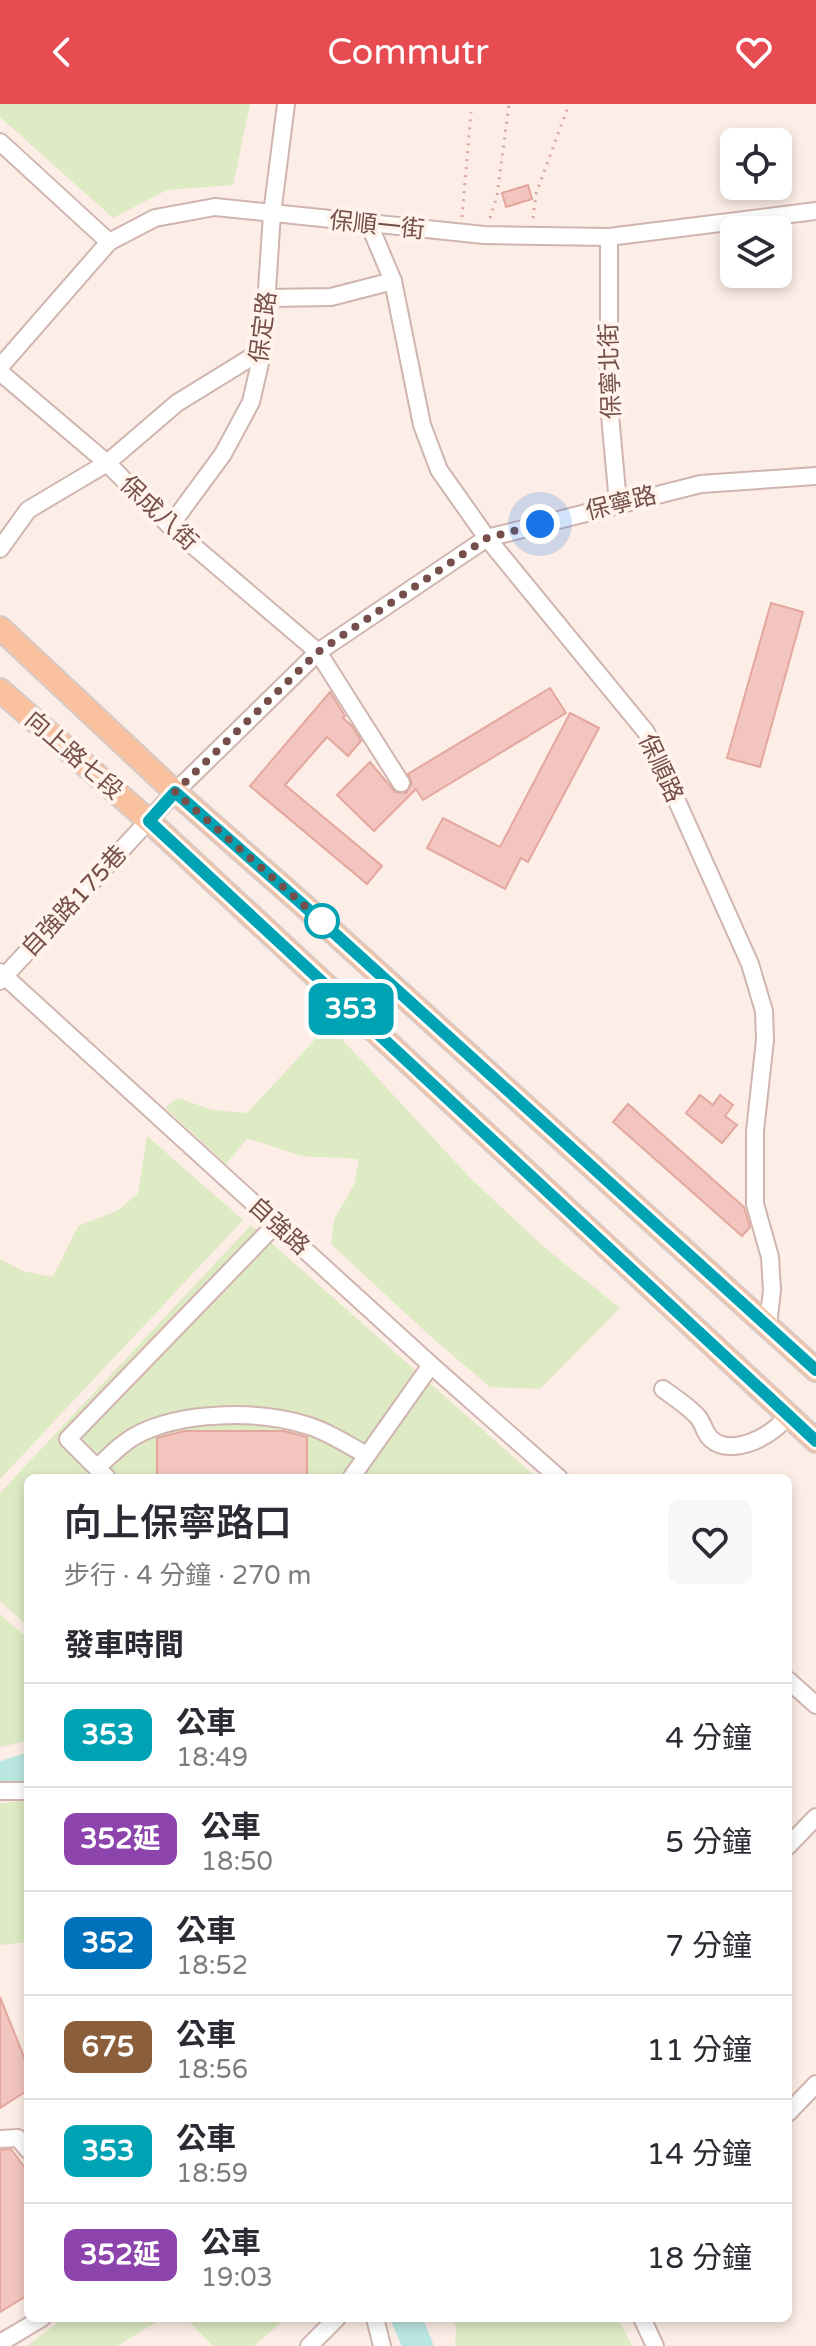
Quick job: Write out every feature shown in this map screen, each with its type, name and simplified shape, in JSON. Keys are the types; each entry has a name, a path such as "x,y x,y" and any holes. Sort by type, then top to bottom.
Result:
{"main road":[{"name":"向上路七段","path":"0,628 175,792 325,924 816,1370"},
{"name":"向上路七段","path":"0,690 149,821 816,1441"}],"street":[{"name":"保定路","path":"170,526 223,454 251,402 263,350 272,214 286,104"},
{"path":"0,142 109,242"},
{"name":"保順一街","path":"0,370 109,242 155,218 215,207 484,235 609,237 816,211"},
{"name":"保順路","path":"369,224 393,281 422,425 439,470 487,538 646,732 750,964 764,1011 765,1040 755,1131 755,1204 770,1257 772,1290 768,1325"},
{"name":"保寧北街","path":"609,237 609,404 618,503"},
{"path":"268,298 331,297 393,281"},
{"path":"0,549 28,510 107,463 177,403 263,350"},
{"name":"保成八街","path":"0,370 107,463 170,526 318,652 401,783"},
{"name":"保寧路","path":"149,821 318,652 487,538 701,484 816,476"},
{"name":"自強路175巷","path":"2,976 149,821"},
{"name":"自強路","path":"2,976 554,1474"},
{"path":"276,1224 68,1439 102,1473 133,1437 156,1426 218,1416 305,1424 329,1433 367,1455"},
{"path":"355,1474 431,1365"},
{"path":"663,1389 699,1419 712,1440 731,1447 771,1433 781,1427 788,1414"},
{"path":"792,1684 816,1705"},
{"path":"0,1791 24,1791"},
{"path":"792,1842 816,1817"},
{"path":"792,2109 816,2084"},
{"path":"0,2139 23,2144"},
{"path":"0,2343 35,2322"},
{"path":"309,2346 333,2322"},
{"path":"376,2322 382,2346"},
{"path":"644,2322 655,2346"}],"path":[{"path":"484,235 497,196 509,104"},
{"path":"531,236 536,194 569,104"},
{"path":"461,233 471,112"}],"green space":[{"path":"0,104 250,104 233,185 167,190 113,218 0,117"},
{"path":"326,1022 470,1178 545,1248 620,1308 540,1389 490,1387 331,1244 334,1220 354,1185 359,1160 302,1156 247,1139 226,1164 165,1108 178,1098 213,1110 247,1113 312,1043"},
{"path":"147,1136 243,1220 0,1479 0,1259 23,1271 53,1277 78,1226 117,1211 138,1194"},
{"path":"251,1225 532,1474 24,1474 24,1622 0,1601 0,1493"},
{"path":"0,1614 24,1635 24,1742 0,1747"},
{"path":"24,1800 24,1942 0,1945 0,1804"},
{"path":"59,2322 156,2322 117,2346 27,2346"},
{"path":"190,2322 281,2322 254,2346 213,2346"},
{"path":"454,2322 620,2322 632,2346 455,2346"}],"building":[{"path":"528,185 532,199 506,207 502,193"},
{"path":"771,603 803,612 760,767 727,758"},
{"path":"550,688 566,713 423,800 416,789 374,831 337,795 370,762 395,792 406,793 412,783 408,774"},
{"path":"330,692 345,716 343,718 361,741 348,756 327,737 285,785 382,866 367,884 250,786"},
{"path":"570,713 599,728 528,862 521,858 505,889 427,848 443,818 500,847"},
{"path":"700,1095 713,1105 720,1095 733,1105 725,1116 737,1125 722,1143 686,1113"},
{"path":"628,1104 744,1207 750,1227 742,1236 613,1122"},
{"path":"184,1431 284,1431 307,1437 307,1474 157,1474 157,1438"},
{"path":"0,1997 24,2057 24,2093 0,2108"},
{"path":"11,2149 24,2167 24,2297 0,2312 0,2150"}],"waterway":[{"path":"0,1777 24,1769"},
{"path":"408,2322 418,2346"}],"bus line":[{"name":"353","path":"816,1370 175,792 149,821 816,1441"}],"route":[{"path":"322,921 324,923 175,792 318,652 487,538 540,524"}]}
